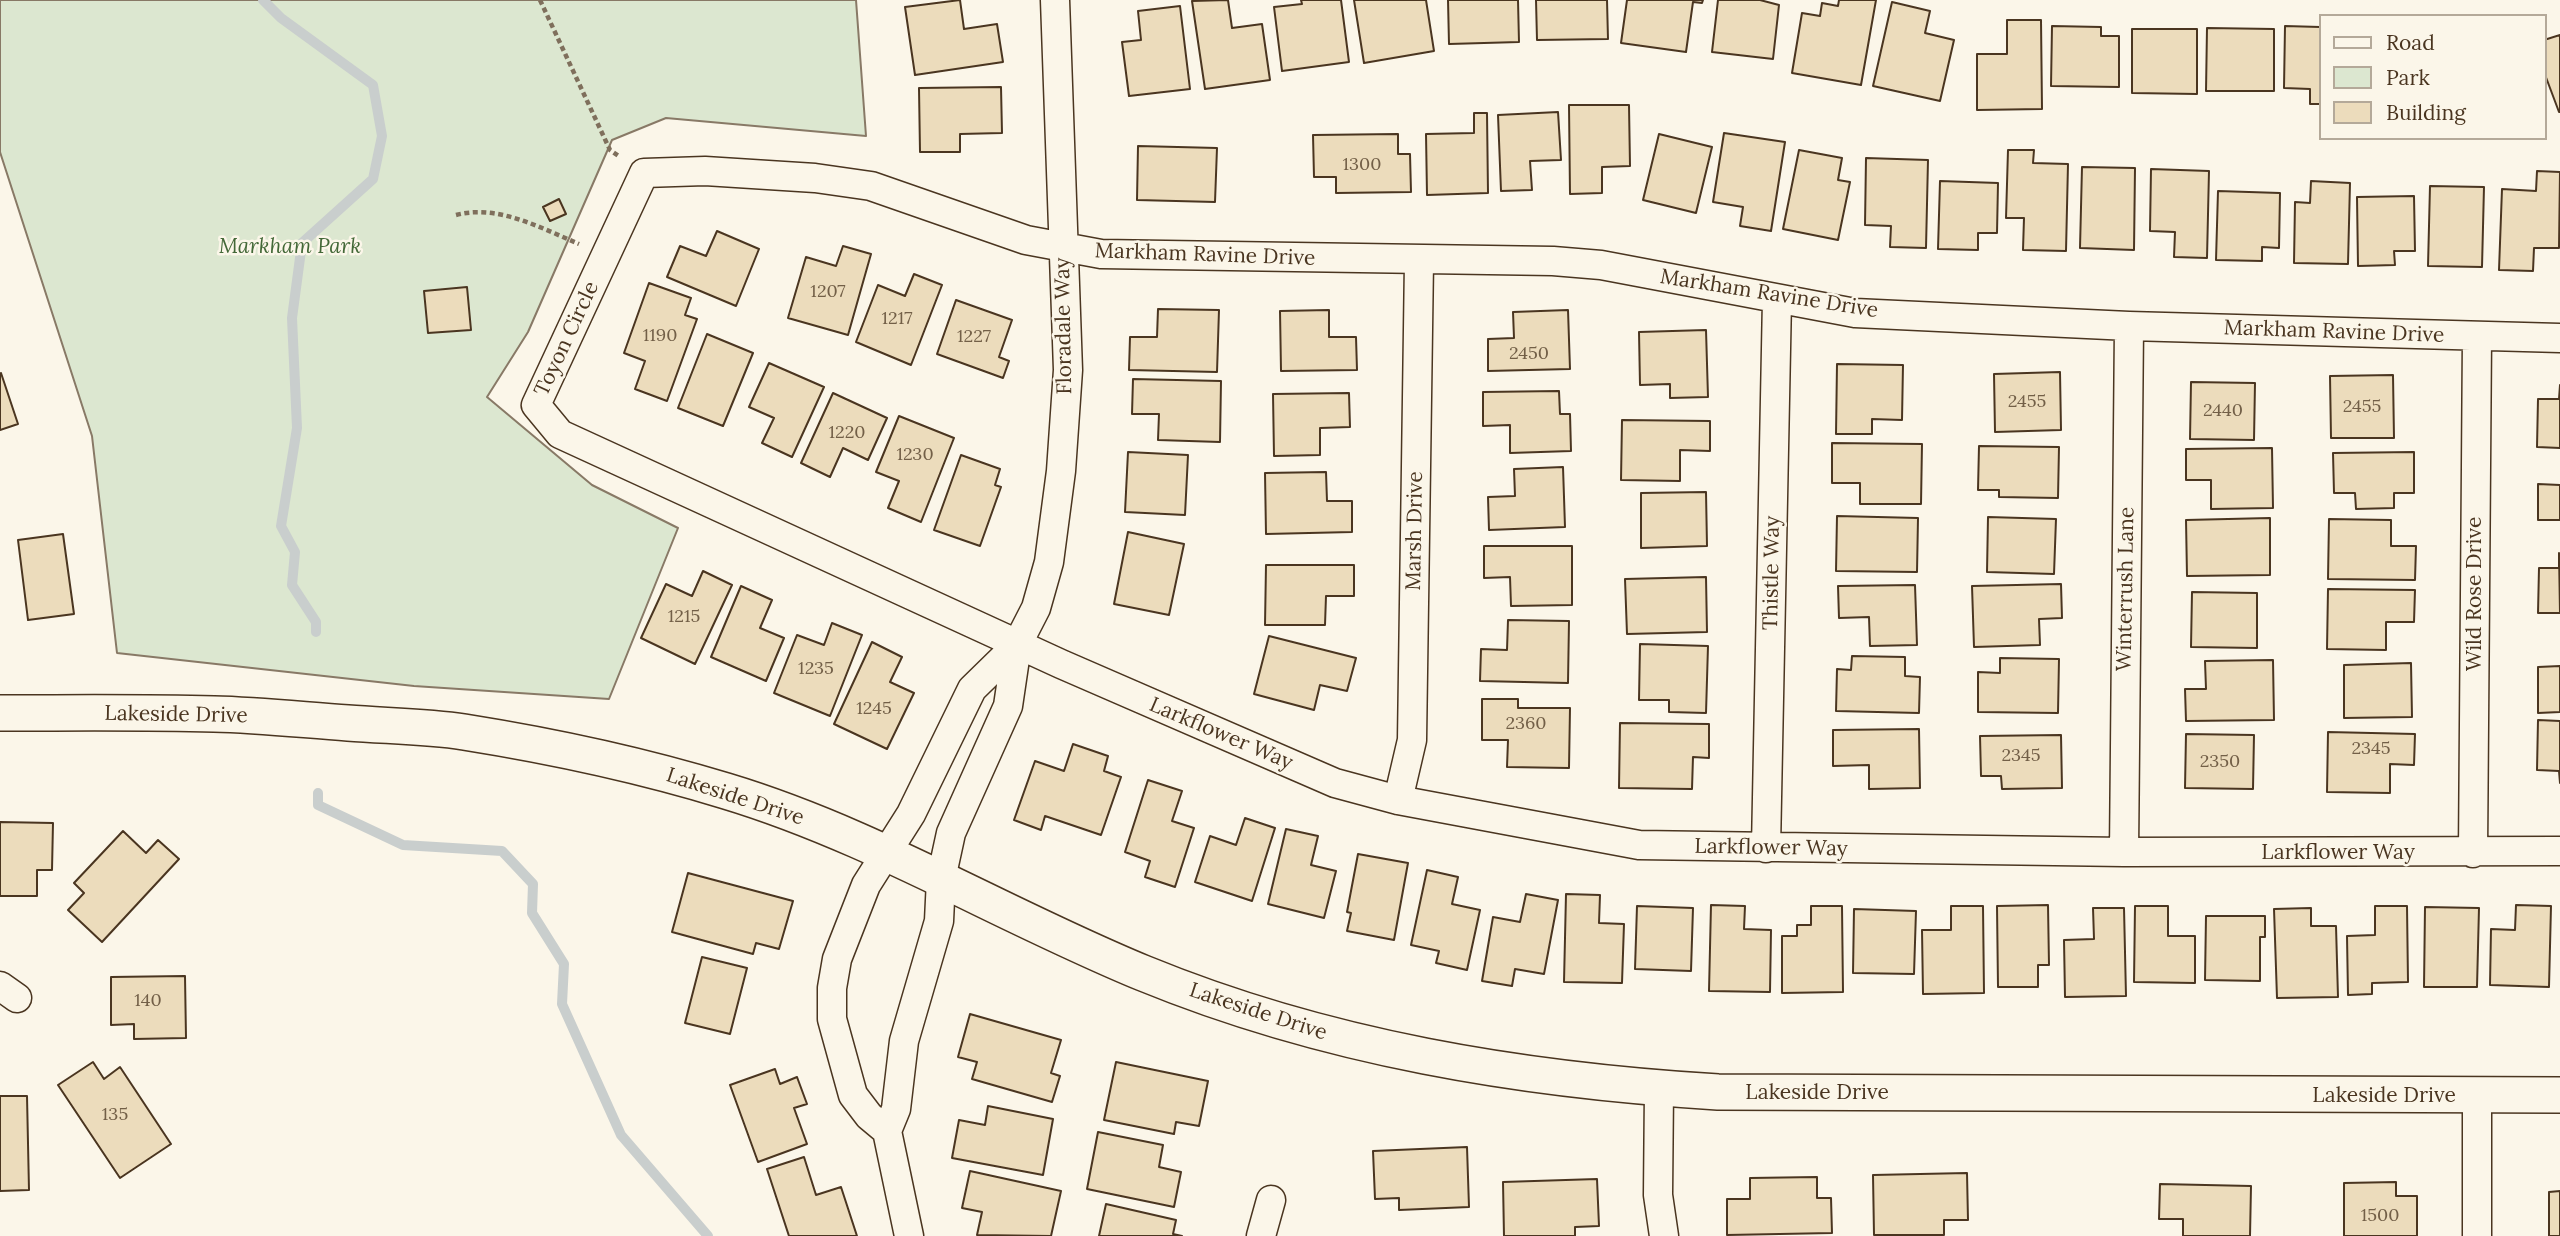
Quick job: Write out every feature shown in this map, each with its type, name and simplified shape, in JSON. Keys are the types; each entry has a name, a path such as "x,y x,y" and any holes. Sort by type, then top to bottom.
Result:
{"street":[{"name":"Floradale Way","path":"1017,645 1008,706 951,833 941,879 939,921 904,1041 896,1109 887,1131 869,1116 853,1095 832,1019 832,988 837,959 866,885 888,854 972,689 1017,645 1036,608 1049,562 1061,471 1068,370 1055,0"},
{"path":"644,173 705,171 816,178 872,186 1026,240 1063,248"},
{"name":"Toyon Circle","path":"644,173 536,405 560,434 1017,645"},
{"name":"Markham Ravine Drive","path":"1063,248 1101,254 1553,261 1601,265 1855,313 2129,326 2560,338"},
{"name":"Marsh Drive","path":"1398,800 1412,740 1419,261"},
{"name":"Thistle Way","path":"1766,848 1777,299"},
{"name":"Winterrush Lane","path":"2124,852 2129,326"},
{"name":"Wild Rose Drive","path":"2473,853 2477,336"},
{"name":"Larkflower Way","path":"1017,645 1335,783 1398,800 1639,845 2124,852 2560,851"},
{"name":"Lakeside Drive","path":"0,713 217,714 461,732 645,769 725,791 857,838 1140,971 1201,996 1295,1026 1379,1048 1496,1069 1659,1089 1717,1092 2560,1095"},
{"path":"1659,1089 1658,1195 1664,1236"},
{"path":"2477,1096 2477,1236"},
{"path":"887,1131 909,1236"},
{"path":"1261,1236 1271,1200"}],"path":[{"path":"540,0 610,150 644,173"},
{"path":"456,215 474,210 522,220 605,256"}],"green space":[{"name":"Markham Park","path":"0,0 856,0 866,136 666,118 612,140 528,332 487,397 592,485 678,528 609,699 414,686 117,653 92,436 0,152"}],"building":[{"path":"960,0 964,29 997,24 1003,62 915,75 905,7"},
{"path":"1228,0 1232,28 1262,24 1270,80 1205,89 1192,1"},
{"path":"1301,0 1341,0 1349,62 1282,71 1274,7 1302,4"},
{"path":"1354,0 1426,0 1434,51 1364,63"},
{"path":"1448,0 1518,0 1519,42 1449,44"},
{"path":"1536,0 1607,0 1608,39 1537,40"},
{"path":"1627,0 1703,0 1702,3 1693,2 1686,52 1621,43"},
{"path":"1718,0 1760,0 1779,5 1773,59 1712,52"},
{"path":"1839,0 1876,0 1861,85 1792,73 1802,13 1820,16 1822,3 1838,6"},
{"path":"1892,2 1930,11 1925,33 1954,40 1940,101 1873,86"},
{"path":"1180,6 1190,89 1129,96 1122,42 1141,40 1138,11"},
{"path":"2007,20 2041,20 2042,109 1977,110 1977,54 2007,54"},
{"path":"2052,26 2101,27 2101,36 2119,36 2119,87 2051,86"},
{"path":"2285,26 2318,27 2318,104 2310,104 2310,89 2284,88"},
{"path":"2207,28 2274,29 2274,91 2206,91"},
{"path":"2132,29 2197,29 2197,94 2132,93"},
{"path":"2560,35 2560,112 2546,77 2546,39"},
{"path":"1001,87 1002,133 960,134 960,152 920,152 919,88"},
{"path":"1569,105 1629,105 1630,166 1602,167 1602,193 1570,194"},
{"path":"1558,112 1561,160 1530,161 1532,190 1501,191 1498,115"},
{"path":"1474,113 1487,113 1488,193 1427,195 1426,134 1474,133"},
{"path":"1724,133 1785,142 1771,231 1740,226 1743,207 1713,202"},
{"path":"1398,134 1398,154 1410,154 1411,192 1336,193 1336,177 1314,177 1313,135"},
{"path":"1659,134 1712,147 1696,213 1643,200"},
{"path":"1138,146 1217,148 1215,202 1137,200"},
{"path":"1799,150 1842,158 1838,180 1850,182 1838,240 1783,229"},
{"path":"2008,150 2034,150 2033,163 2068,164 2066,251 2023,250 2024,218 2006,218"},
{"path":"1866,158 1928,160 1926,248 1890,247 1891,226 1865,225"},
{"path":"2082,167 2135,168 2134,250 2080,248"},
{"path":"2151,169 2209,171 2207,258 2174,257 2175,232 2150,231"},
{"path":"2537,171 2560,172 2559,248 2534,248 2533,271 2499,270 2502,189 2536,191"},
{"path":"1940,181 1998,183 1997,233 1978,233 1978,250 1938,249"},
{"path":"2311,181 2350,183 2348,264 2294,263 2295,202 2310,203"},
{"path":"2430,186 2484,187 2482,267 2428,266"},
{"path":"2218,191 2280,193 2279,248 2262,247 2262,261 2216,260"},
{"path":"2414,196 2415,251 2394,251 2395,265 2358,266 2357,197"},
{"path":"559,199 566,214 550,221 543,207"},
{"path":"717,231 759,249 736,306 667,277 680,246 706,256"},
{"path":"843,246 871,254 848,335 788,318 806,257 836,266"},
{"path":"914,274 942,285 911,365 856,342 878,285 905,296"},
{"path":"649,283 691,298 685,315 697,319 667,401 635,389 645,361 624,353"},
{"path":"467,287 471,330 428,333 424,291"},
{"path":"956,300 1012,320 999,357 1009,361 1003,378 937,354"},
{"path":"1158,309 1219,310 1217,372 1129,370 1130,337 1157,337"},
{"path":"1329,310 1329,337 1356,337 1357,370 1281,371 1280,311"},
{"path":"1568,310 1570,369 1488,371 1488,339 1514,338 1513,312"},
{"path":"1706,330 1708,397 1670,398 1670,384 1640,385 1639,332"},
{"path":"707,334 753,353 723,426 678,408"},
{"path":"769,363 824,387 792,457 762,443 774,418 749,407"},
{"path":"1837,364 1903,365 1902,420 1872,419 1872,434 1836,434"},
{"path":"2060,372 2061,430 1995,432 1994,374"},
{"path":"0,374 18,424 0,430"},
{"path":"2393,375 2394,438 2331,438 2330,376"},
{"path":"1133,379 1221,381 1220,442 1158,440 1159,414 1132,414"},
{"path":"2191,382 2255,383 2254,440 2190,439"},
{"path":"2560,385 2560,448 2537,447 2538,399 2559,399"},
{"path":"1559,391 1560,414 1570,414 1571,451 1510,453 1510,425 1483,426 1483,392"},
{"path":"833,393 887,418 868,460 843,448 830,477 801,463"},
{"path":"1349,393 1350,427 1320,428 1320,455 1274,456 1273,394"},
{"path":"899,416 954,438 921,522 888,508 899,481 876,472"},
{"path":"1622,420 1710,421 1710,451 1680,450 1680,481 1621,480"},
{"path":"1832,443 1922,444 1921,504 1860,504 1860,483 1832,483"},
{"path":"1979,446 2059,447 2058,498 1999,497 1999,490 1978,490"},
{"path":"2272,448 2273,508 2211,509 2211,480 2186,480 2186,449"},
{"path":"1128,452 1188,455 1185,515 1125,512"},
{"path":"2414,452 2414,493 2394,493 2394,508 2356,509 2355,493 2334,493 2333,453"},
{"path":"961,455 1000,469 995,485 1001,487 980,546 934,530"},
{"path":"1563,467 1565,527 1489,530 1488,497 1515,496 1514,469"},
{"path":"1326,472 1327,501 1352,501 1352,532 1266,534 1265,473"},
{"path":"2538,484 2560,485 2560,520 2538,520"},
{"path":"1706,492 1707,546 1641,548 1641,493"},
{"path":"1837,516 1918,518 1917,572 1836,571"},
{"path":"1988,517 2056,519 2054,574 1987,572"},
{"path":"2270,518 2270,575 2187,576 2186,520"},
{"path":"2329,519 2391,520 2391,546 2416,546 2415,580 2328,579"},
{"path":"1128,532 1184,544 1169,615 1114,604"},
{"path":"63,534 74,614 28,620 18,540"},
{"path":"1484,546 1572,546 1572,605 1511,606 1510,577 1484,578"},
{"path":"2559,553 2560,613 2538,613 2539,568 2559,568"},
{"path":"1266,565 1354,565 1354,596 1326,596 1325,625 1265,625"},
{"path":"703,571 732,585 695,664 641,638 666,584 692,596"},
{"path":"1706,577 1707,632 1627,634 1625,579"},
{"path":"2061,584 2062,618 2039,619 2040,645 1974,647 1972,586"},
{"path":"1915,585 1917,645 1870,646 1869,617 1839,618 1838,586"},
{"path":"741,586 772,600 760,628 784,638 766,681 711,657"},
{"path":"2328,589 2415,590 2414,622 2386,622 2386,650 2327,649"},
{"path":"2192,592 2257,593 2257,648 2191,647"},
{"path":"1508,620 1569,621 1568,683 1480,681 1481,649 1507,650"},
{"path":"832,623 862,635 830,716 774,693 797,635 824,645"},
{"path":"1269,636 1356,658 1347,691 1320,685 1314,710 1254,694"},
{"path":"872,642 902,657 890,682 914,693 887,749 834,724"},
{"path":"1640,644 1708,646 1706,713 1669,712 1669,700 1639,700"},
{"path":"1852,656 1905,657 1905,676 1920,677 1919,713 1836,711 1837,669 1851,670"},
{"path":"2000,658 2059,659 2058,713 1978,712 1978,672 2000,673"},
{"path":"2273,660 2274,720 2186,721 2185,689 2206,689 2205,661"},
{"path":"2411,663 2412,717 2344,718 2344,665"},
{"path":"2560,666 2560,712 2538,713 2538,667"},
{"path":"1482,699 1518,699 1518,708 1570,708 1569,768 1507,767 1508,740 1482,740"},
{"path":"2538,720 2560,721 2560,783 2559,771 2537,770"},
{"path":"1620,723 1709,724 1709,758 1693,757 1692,789 1619,788"},
{"path":"1919,729 1920,788 1869,789 1869,765 1833,766 1833,730"},
{"path":"2328,732 2415,734 2414,765 2390,764 2390,793 2327,792"},
{"path":"2186,734 2254,735 2253,789 2185,788"},
{"path":"2061,735 2062,788 2002,789 2001,776 1981,776 1980,736"},
{"path":"1073,744 1108,756 1104,771 1121,777 1101,835 1045,816 1041,830 1014,820 1035,761 1064,771"},
{"path":"1148,780 1182,791 1172,821 1194,828 1175,887 1145,877 1150,861 1125,852"},
{"path":"1245,818 1275,828 1252,901 1195,882 1210,836 1236,845"},
{"path":"0,822 53,823 52,870 37,870 37,896 0,896"},
{"path":"1286,829 1318,836 1311,865 1336,871 1324,918 1268,904"},
{"path":"123,831 146,853 158,840 179,859 102,942 68,910 84,893 74,883"},
{"path":"1358,854 1408,863 1394,940 1347,931 1351,913 1347,912"},
{"path":"1427,870 1458,877 1452,904 1480,910 1467,970 1436,963 1439,951 1411,945"},
{"path":"688,873 793,901 779,949 756,943 753,954 672,932"},
{"path":"1526,894 1558,900 1544,974 1515,969 1512,986 1482,981 1493,917 1520,922"},
{"path":"1566,894 1600,895 1599,923 1624,924 1622,983 1564,982"},
{"path":"1711,905 1745,906 1744,929 1771,930 1770,992 1709,991"},
{"path":"2048,905 2049,965 2038,965 2038,987 1998,987 1997,906"},
{"path":"2516,905 2551,906 2549,987 2490,985 2491,929 2515,930"},
{"path":"1637,906 1693,908 1691,971 1635,969"},
{"path":"1811,906 1842,906 1843,992 1782,993 1782,936 1797,936 1797,925 1811,925"},
{"path":"1951,906 1983,906 1984,993 1923,994 1922,930 1951,930"},
{"path":"2135,906 2168,906 2168,936 2195,936 2195,983 2134,982"},
{"path":"2375,906 2407,906 2408,982 2372,983 2372,994 2348,995 2347,936 2375,935"},
{"path":"2425,907 2479,908 2477,987 2424,987"},
{"path":"2093,908 2124,908 2126,996 2065,997 2064,940 2094,939"},
{"path":"2311,908 2311,926 2336,926 2338,997 2277,998 2274,909"},
{"path":"1854,909 1916,911 1914,974 1853,973"},
{"path":"2206,916 2265,916 2265,937 2260,937 2260,981 2205,980"},
{"path":"702,957 747,968 730,1034 685,1023"},
{"path":"185,976 186,1038 134,1039 134,1024 111,1025 111,977"},
{"path":"970,1014 1061,1040 1051,1073 1060,1076 1052,1102 972,1079 977,1062 958,1057"},
{"path":"93,1062 104,1079 120,1067 171,1144 120,1178 58,1085"},
{"path":"1116,1062 1208,1081 1199,1126 1176,1122 1174,1134 1104,1120"},
{"path":"775,1069 780,1084 797,1077 807,1104 794,1108 807,1144 758,1162 730,1085"},
{"path":"0,1096 27,1096 29,1190 0,1191"},
{"path":"988,1106 1053,1119 1043,1175 952,1158 959,1120 985,1125"},
{"path":"1098,1132 1163,1145 1159,1167 1181,1172 1174,1207 1087,1189"},
{"path":"1467,1147 1469,1207 1399,1210 1399,1198 1375,1199 1373,1151"},
{"path":"804,1157 816,1195 841,1187 857,1236 789,1236 767,1169"},
{"path":"970,1171 1061,1191 1051,1236 977,1235 982,1212 962,1208"},
{"path":"1967,1173 1968,1220 1944,1220 1944,1235 1874,1235 1873,1175"},
{"path":"1817,1177 1817,1198 1831,1198 1832,1233 1727,1235 1727,1199 1750,1199 1750,1178"},
{"path":"1597,1179 1599,1226 1575,1227 1575,1236 1504,1236 1503,1182"},
{"path":"2396,1182 2396,1196 2417,1196 2417,1236 2344,1236 2344,1183"},
{"path":"2160,1184 2251,1186 2250,1236 2183,1236 2183,1219 2159,1219"},
{"path":"2560,1191 2560,1236 2549,1236 2549,1192"},
{"path":"1106,1204 1176,1220 1173,1234 1182,1236 1099,1236"}],"waterway":[{"path":"263,0 281,18 373,85 382,136 373,179 302,243 292,318 297,428 281,526 295,552 292,585 316,622 316,632"},
{"path":"318,793 318,805 403,845 502,851 533,884 532,913 564,964 562,1004 621,1135 708,1236"}]}
